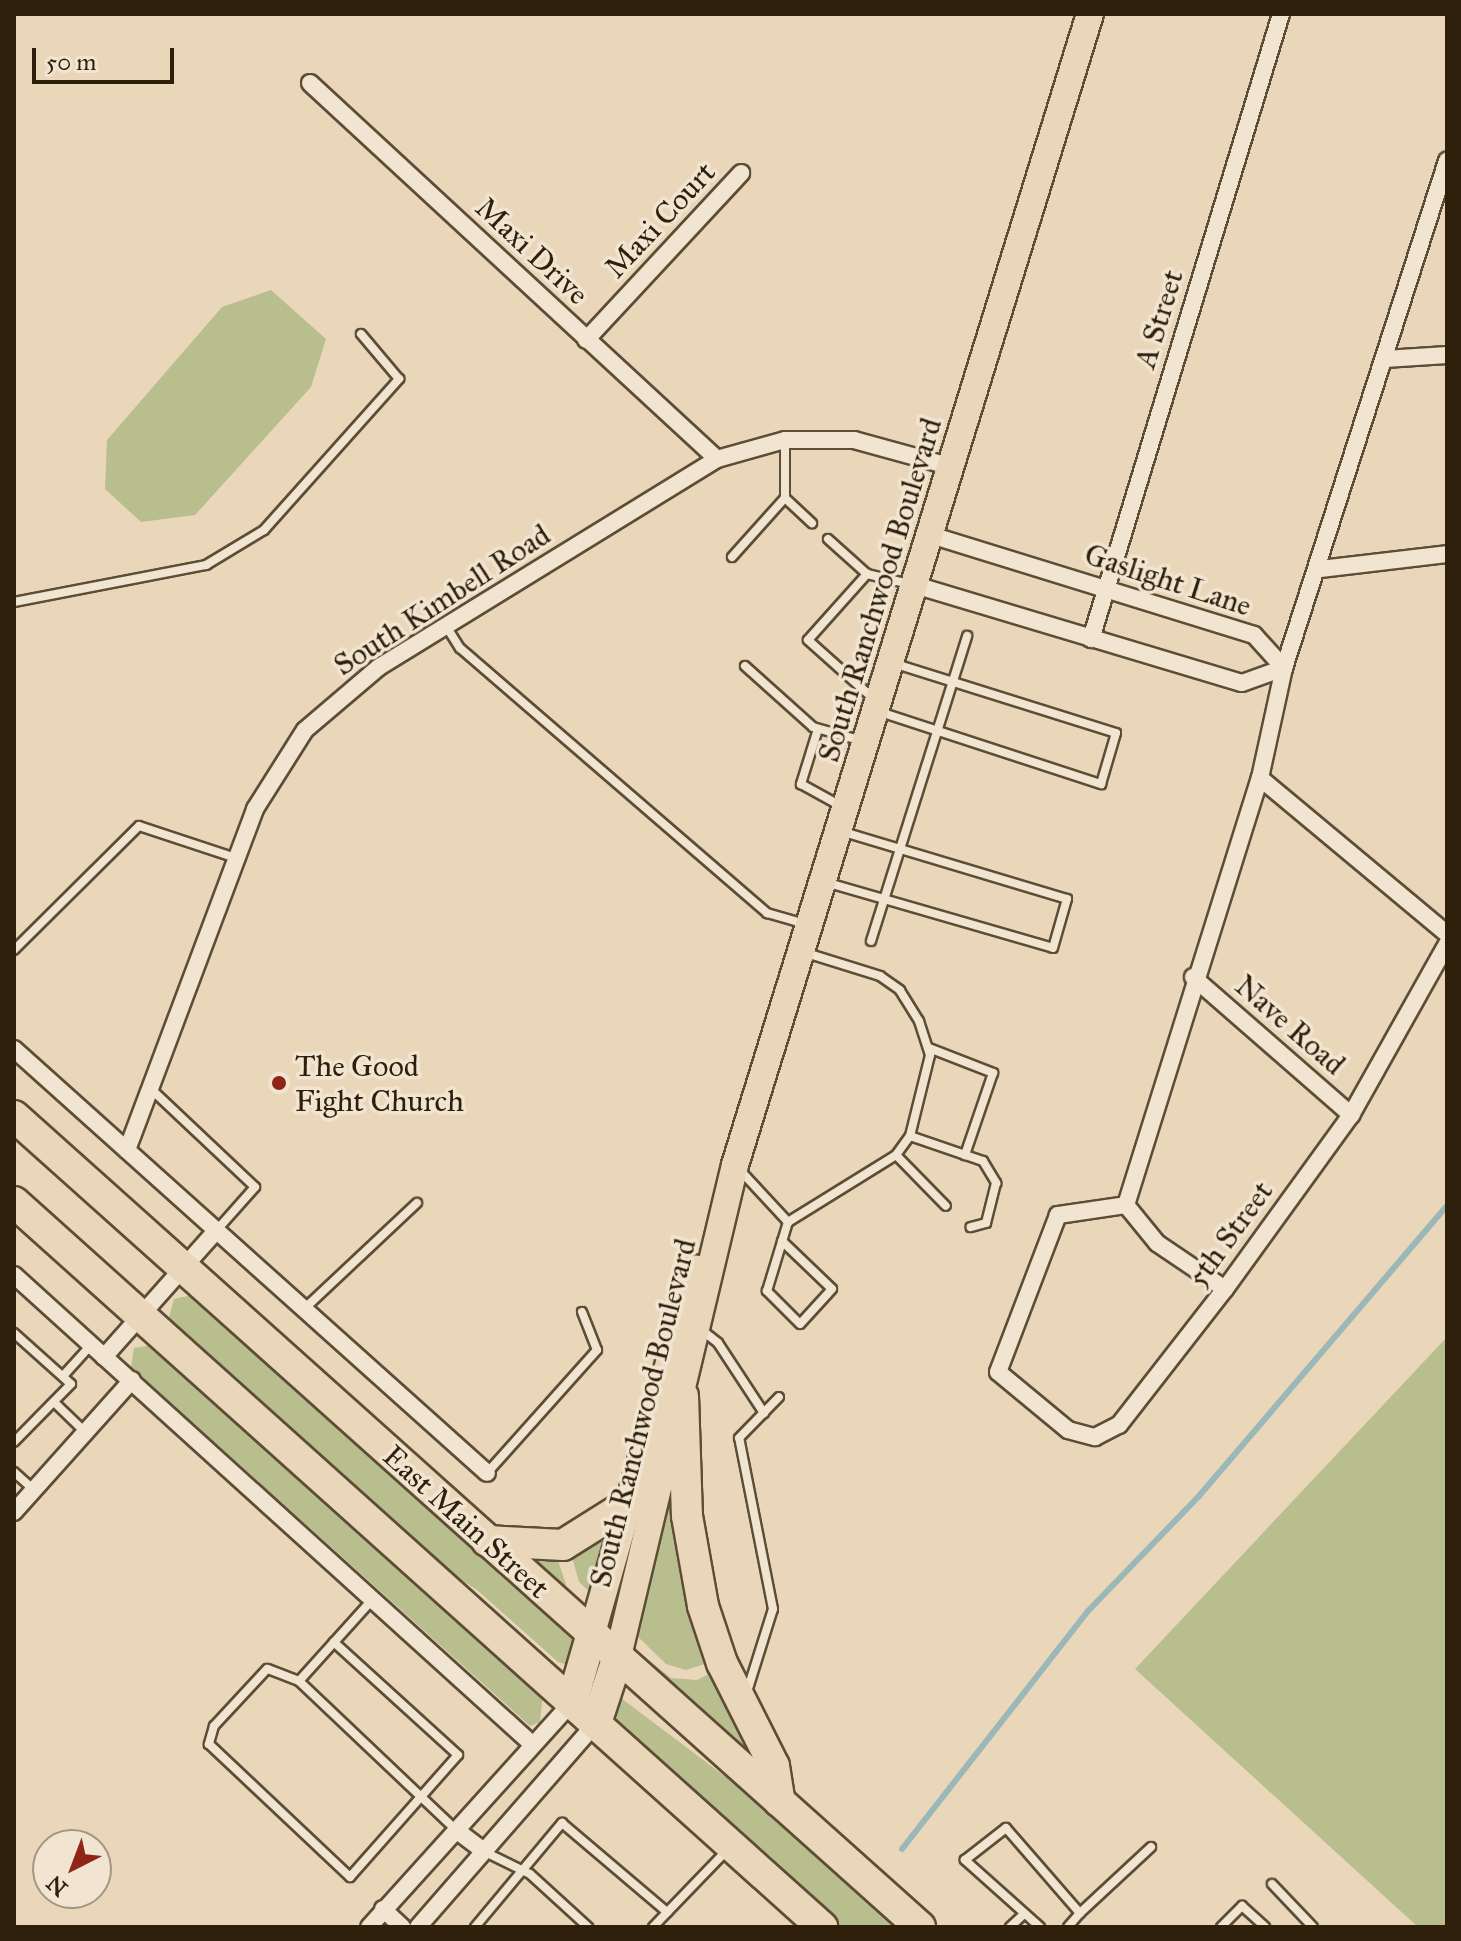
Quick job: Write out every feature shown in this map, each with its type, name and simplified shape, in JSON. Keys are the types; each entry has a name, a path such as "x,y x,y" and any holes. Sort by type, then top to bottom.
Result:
{"highway":[{"name":"East Main Street","path":"14,1116 920,1927"},
{"path":"14,1202 822,1927"},
{"path":"683,1396 692,1559 722,1663 774,1766 780,1802"},
{"path":"487,1541 563,1545 622,1508"},
{"path":"572,1702 592,1633"},
{"path":"596,1723 618,1656"}],"main road":[{"name":"South Ranchwood Boulevard","path":"592,1633 622,1508 694,1275 733,1174 1090,14"},
{"name":"South Ranchwood Boulevard","path":"618,1656 683,1396 733,1174"}],"street":[{"name":"A Street","path":"1091,639 1281,14"},
{"name":"Maxi Drive","path":"310,83 717,459"},
{"path":"1225,1289 1157,1243 1126,1205 1193,977 1260,778 1284,668 1320,569 1447,161"},
{"name":"Maxi Court","path":"586,340 741,173"},
{"path":"1385,359 1447,355"},
{"name":"South Kimbell Road","path":"127,1150 255,809 305,730 379,667 717,459 785,440 854,440 952,467"},
{"name":"Gaslight Lane","path":"931,535 1254,635 1284,668"},
{"path":"1320,569 1447,554"},
{"path":"915,585 1242,683 1284,668"},
{"path":"1260,778 1447,934"},
{"name":"5th Street","path":"1126,1205 1058,1215 998,1372 1068,1430 1095,1437 1119,1425 1225,1289 1351,1115 1447,944"},
{"name":"Nave Road","path":"1193,977 1351,1115"},
{"name":"East Main Street","path":"14,1049 487,1473"},
{"path":"104,1357 215,1232"},
{"path":"17,1285 132,1380 533,1745"},
{"path":"14,1512 132,1380"},
{"path":"369,1927 572,1702"},
{"path":"418,1927 596,1723"},
{"path":"456,1830 484,1851"},
{"path":"383,1909 402,1927"}],"lane":[{"path":"14,602 206,565 264,530 399,379 361,334"},
{"path":"732,557 785,498 785,440"},
{"path":"785,498 812,523"},
{"path":"828,539 867,574 915,585"},
{"path":"867,574 808,640 878,707 940,732 1101,784 1116,733 891,663"},
{"path":"446,626 460,648 767,913 810,926"},
{"path":"871,941 903,850 967,636"},
{"path":"745,666 818,729 867,742"},
{"path":"818,729 801,784 843,820 903,850 1067,899 1053,948 824,881"},
{"path":"16,944 139,826 237,858"},
{"path":"782,1241 832,1289 800,1324 768,1297 782,1241 788,1222 896,1155 910,1136 929,1048 900,990 802,951"},
{"path":"929,1048 993,1073 965,1155"},
{"path":"151,1089 255,1187 215,1232"},
{"path":"910,1136 983,1161 996,1183 986,1223 971,1227"},
{"path":"896,1155 946,1206"},
{"path":"733,1174 788,1222"},
{"path":"303,1310 417,1203"},
{"path":"487,1473 597,1350 582,1312"},
{"path":"698,1327 718,1343 764,1413"},
{"path":"14,1333 71,1384 14,1442"},
{"path":"63,1376 91,1345"},
{"path":"741,1703 773,1609 739,1438 779,1397"},
{"path":"54,1402 85,1432"},
{"path":"14,1472 34,1490"},
{"path":"299,1681 373,1599"},
{"path":"334,1642 458,1755 421,1800 350,1877 215,1754 208,1736 267,1669 299,1681 421,1800 456,1830"},
{"path":"475,1927 517,1871 567,1823 667,1912"},
{"path":"1040,1927 1022,1916 965,1860 1006,1828 1080,1913"},
{"path":"653,1927 732,1846"},
{"path":"1068,1927 1151,1847"},
{"path":"484,1851 517,1871 588,1927"},
{"path":"1272,1884 1313,1927"},
{"path":"1221,1927 1242,1906 1265,1927"},
{"path":"1010,1927 1022,1916"}],"green space":[{"path":"271,290 326,339 311,387 195,515 141,522 105,489 107,440 222,307"},
{"path":"192,1295 576,1638 575,1667 558,1662 477,1590 420,1553 168,1321 174,1299"},
{"path":"1447,1337 1447,1927 1418,1927 1135,1669"},
{"path":"157,1344 543,1693 540,1722 530,1726 131,1367 134,1348"},
{"path":"675,1461 711,1662 686,1670 666,1664 632,1631"},
{"path":"601,1537 605,1541 591,1593 579,1582 571,1553"},
{"path":"557,1557 567,1588 589,1611 531,1565 534,1558"},
{"path":"630,1645 671,1678 697,1680 716,1670 766,1769 629,1652"},
{"path":"617,1695 763,1805 899,1927 836,1927 616,1730"}],"waterway":[{"path":"902,1849 1088,1611 1199,1496 1447,1206"}],"place":[{"name":"The Good Fight Church","path":"279,1083"}]}
